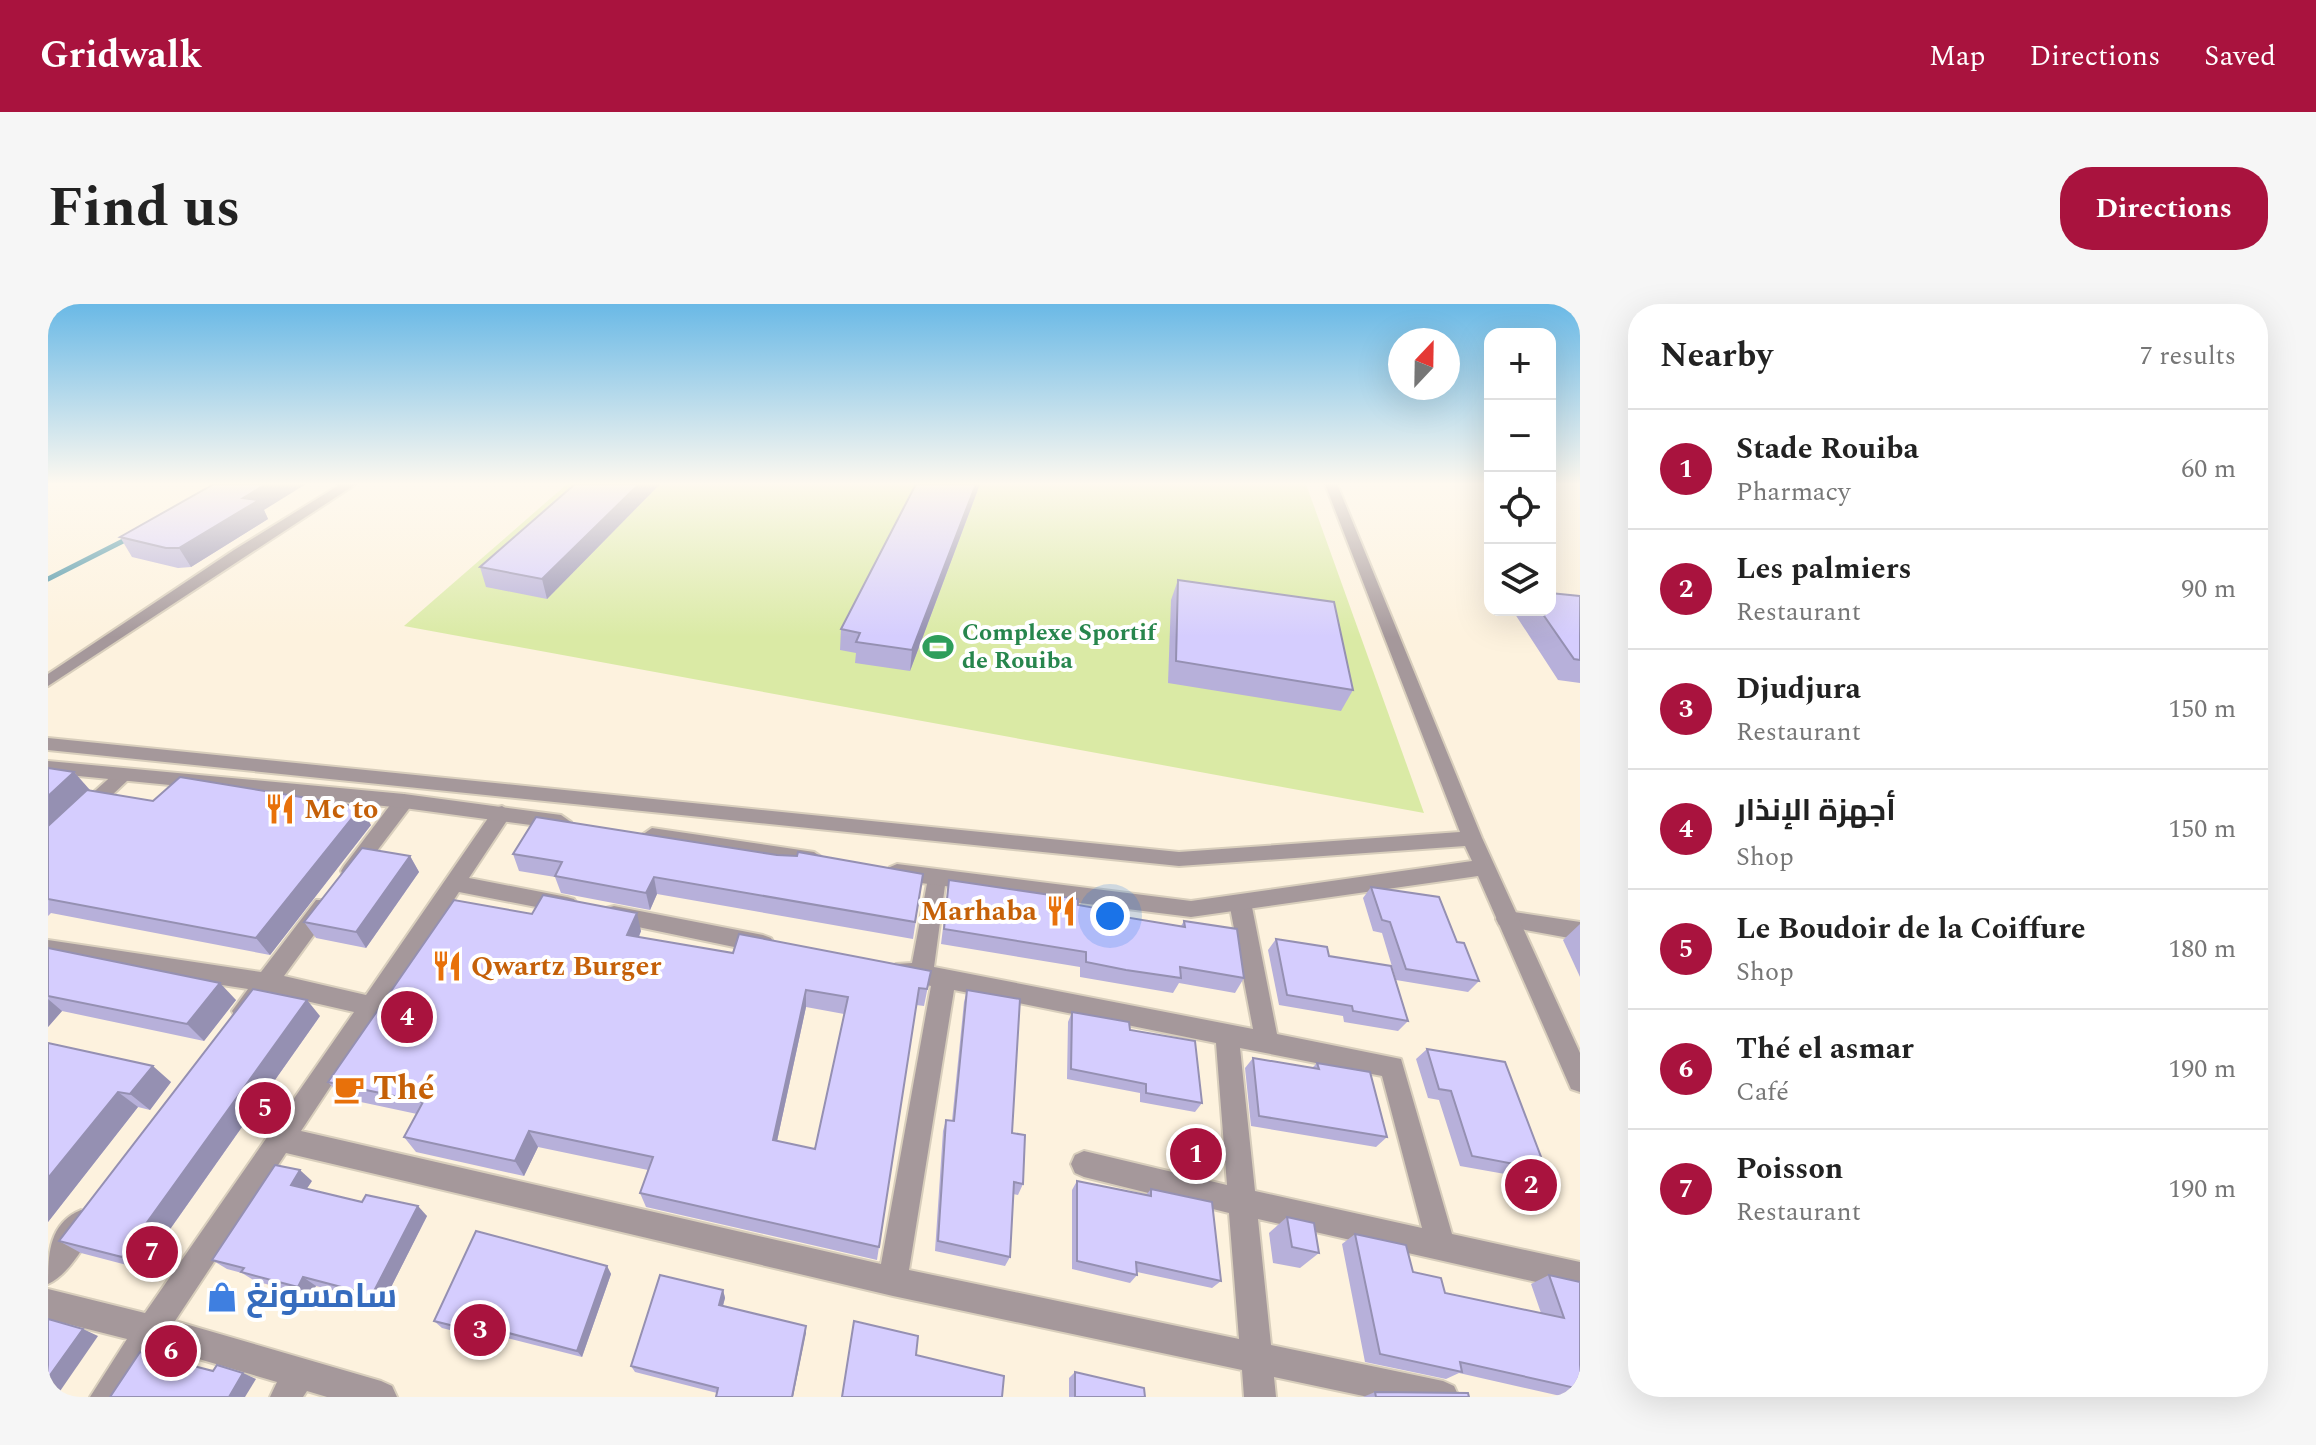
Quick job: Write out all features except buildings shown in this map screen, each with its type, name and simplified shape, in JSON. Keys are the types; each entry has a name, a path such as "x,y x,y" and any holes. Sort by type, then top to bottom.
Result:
{"street":[{"path":"48,681 268,535"},
{"path":"1351,535 1472,838 1579,1074"},
{"path":"48,744 506,802 1179,859 1472,838"},
{"path":"48,767 404,801 506,802 580,825"},
{"path":"48,844 122,776"},
{"path":"229,1031 404,801"},
{"path":"106,1397 154,1330 279,1139 457,884 506,802"},
{"path":"626,832 828,861"},
{"path":"874,868 1191,909 1486,867"},
{"path":"893,1281 933,977 936,878"},
{"path":"457,884 782,947"},
{"path":"1240,902 1267,1042"},
{"path":"1507,919 1580,931"},
{"path":"48,949 267,982 374,1007"},
{"path":"875,966 1392,1067 1441,1246"},
{"path":"1227,1034 1260,1397"},
{"path":"279,1139 893,1281 1443,1397"},
{"path":"1084,1164 1580,1277"},
{"path":"48,1269 94,1207"},
{"path":"48,1304 154,1330 292,1385 381,1397"}],"green space":[{"name":"Complexe Sportif de Rouiba","path":"508,535 1324,535 1424,813 404,626"}],"waterway":[{"path":"48,579 129,538"}],"place":[{"name":"Complexe Sportif de Rouiba","path":"938,647"},
{"name":"Mc to","path":"280,809"},
{"name":"Marhaba","path":"1061,911"},
{"name":"Qwartz Burger","path":"447,966"},
{"name":"أجهزة الإنذار","path":"407,1017"},
{"name":"Thé","path":"349,1089"},
{"name":"Le Boudoir de la Coiffure","path":"265,1108"},
{"name":"Stade Rouiba","path":"1196,1154"},
{"name":"Les palmiers","path":"1531,1185"},
{"name":"Poisson","path":"152,1252"},
{"name":"سامسونغ","path":"222,1297"},
{"name":"Djudjura","path":"480,1330"},
{"name":"Thé el asmar","path":"171,1351"}]}
